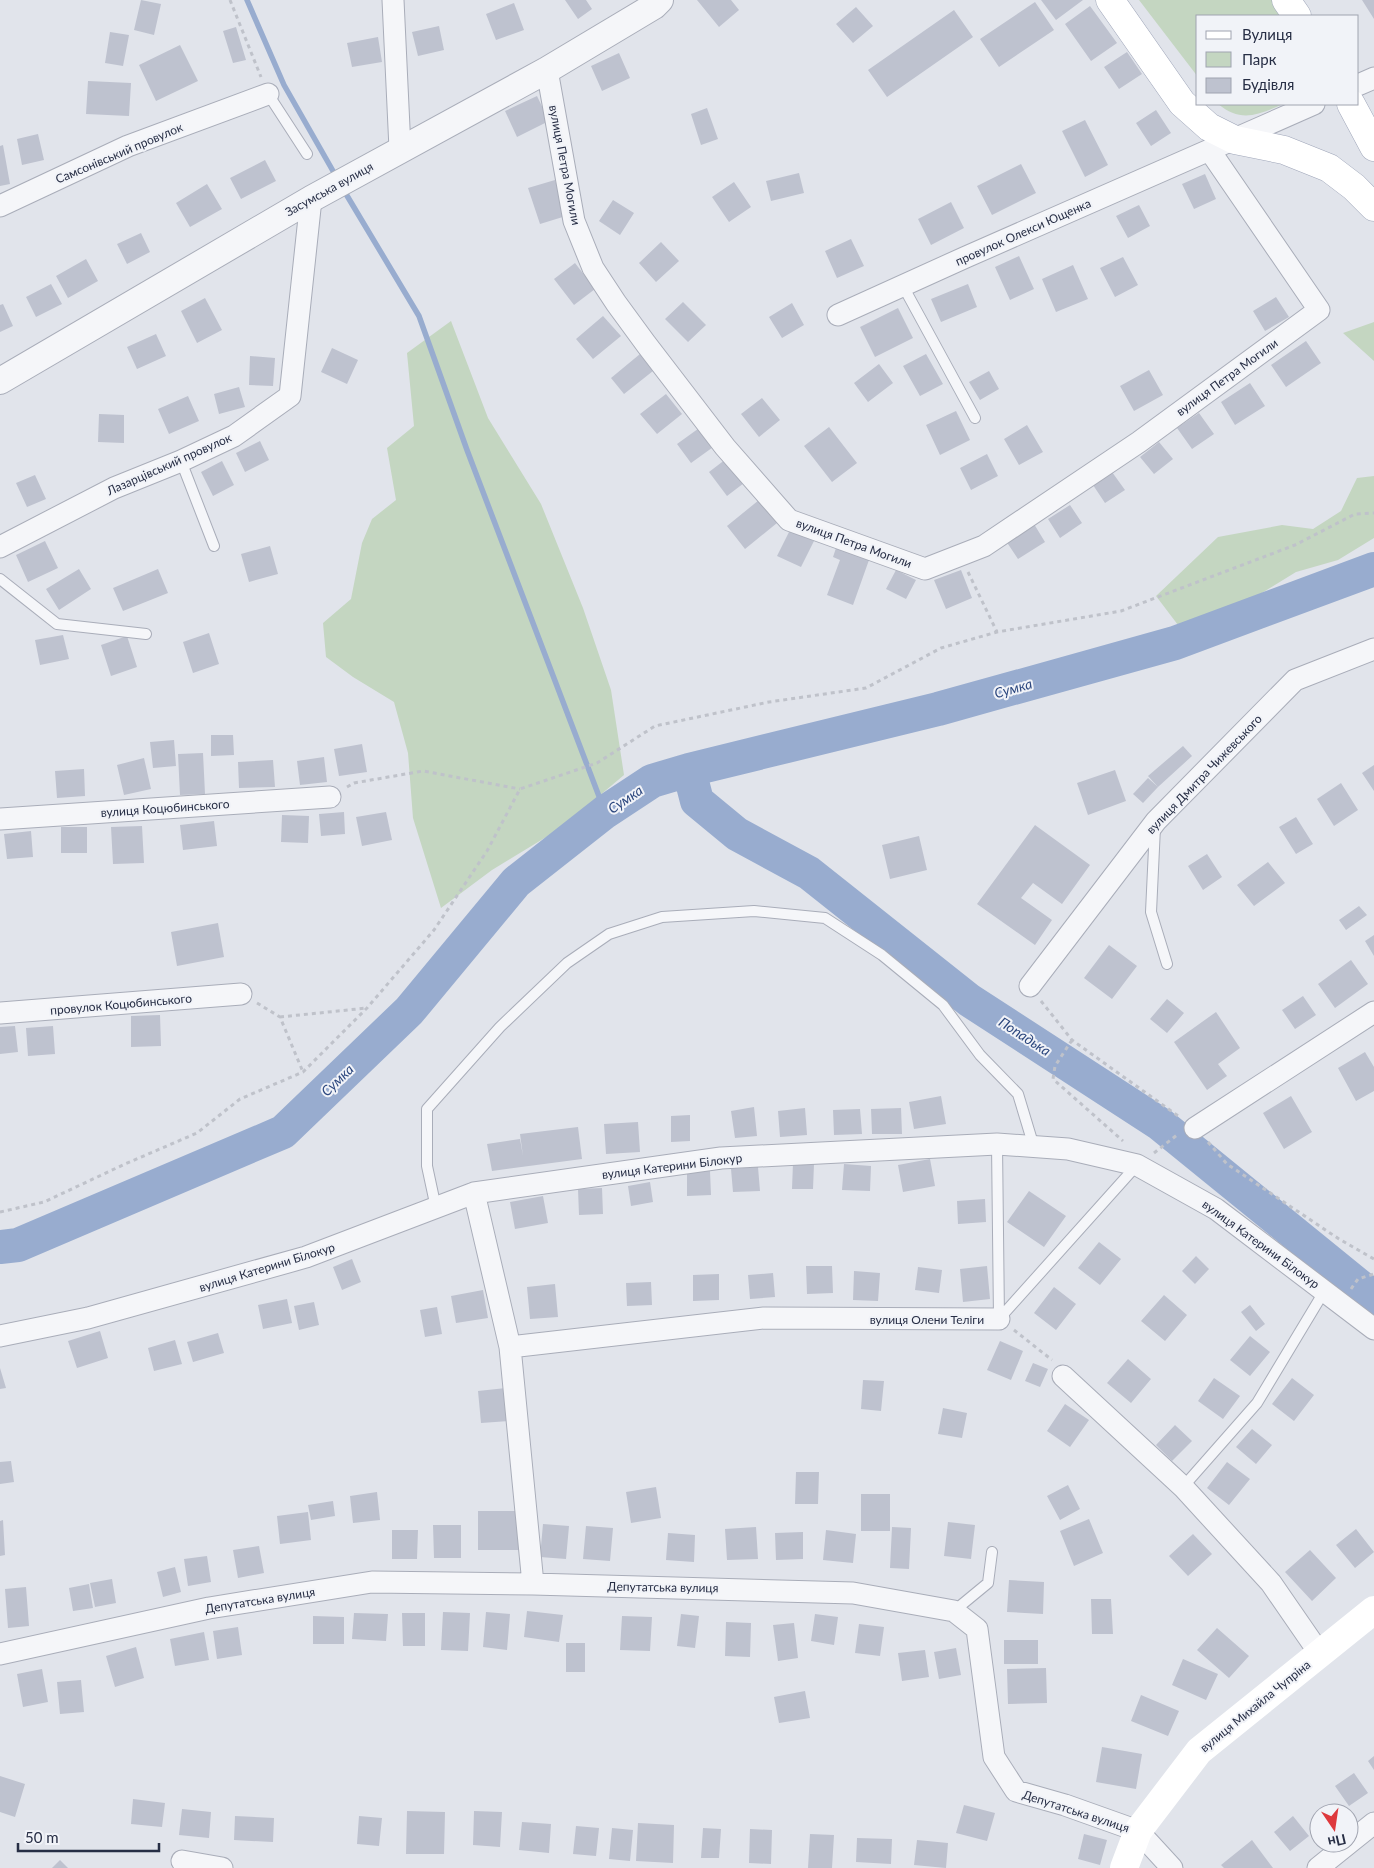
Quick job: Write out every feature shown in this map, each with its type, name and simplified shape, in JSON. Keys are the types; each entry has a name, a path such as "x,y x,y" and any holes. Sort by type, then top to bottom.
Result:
{"main road":[{"path":"1110,0 1182,102 1209,127 1235,140 1284,150 1329,168 1354,187 1374,207"},
{"path":"1286,0 1295,15"},
{"path":"1352,105 1374,147"},
{"name":"вулиця Михайла Чупріна","path":"1124,1868 1138,1831 1199,1751 1374,1610"}],"street":[{"path":"393,0 400,150"},
{"name":"Засумська вулиця","path":"0,381 319,195 547,70 654,6 660,0"},
{"name":"вулиця Петра Могили","path":"547,70 574,221 593,268 616,304 725,447 790,520 926,569 984,546 1139,442 1319,310 1210,151"},
{"path":"1359,85 1374,78"},
{"name":"Самсонівський провулок","path":"0,206 128,146 268,94"},
{"name":"провулок Олекси Ющенка","path":"838,315 1312,105"},
{"name":"Лазарцівський провулок","path":"0,547 114,488 181,461 234,436 290,396 319,195"},
{"name":"вулиця Дмитра Чижевського","path":"1030,986 1156,821 1295,680 1374,649"},
{"name":"вулиця Коцюбинського","path":"0,819 330,797"},
{"name":"провулок Коцюбинського","path":"0,1013 241,994"},
{"path":"1189,1130 1374,1012"},
{"name":"вулиця Катерини Білокур","path":"0,1336 88,1318 306,1258 474,1193 721,1158 997,1144 1068,1149 1137,1165 1216,1209 1374,1328"},
{"path":"474,1193 510,1347 533,1584"},
{"name":"вулиця Олени Теліги","path":"510,1347 764,1318 1000,1319"},
{"path":"1063,1376 1183,1487 1271,1583 1320,1654"},
{"name":"Депутатська вулиця","path":"0,1654 210,1608 372,1582 533,1584 853,1594 954,1611 977,1629 994,1757 1016,1791 1065,1805 1138,1831 1172,1868"},
{"path":"1359,1835 1374,1823"},
{"path":"1318,1868 1337,1853"},
{"path":"182,1861 222,1868"}],"lane":[{"path":"268,94 307,154"},
{"path":"903,286 975,418"},
{"path":"181,461 214,546"},
{"path":"0,579 56,624 146,634"},
{"path":"1156,821 1151,912 1168,964"},
{"path":"436,1208 427,1166 427,1109 500,1027 567,963 609,934 662,917 754,911 824,918 882,955 943,1005 980,1055 1018,1094 1034,1147"},
{"path":"997,1144 1000,1319"},
{"path":"1000,1319 1137,1165"},
{"path":"1183,1487 1257,1402 1324,1290"},
{"path":"954,1611 988,1583 992,1552"}],"path":[{"path":"230,0 268,94"},
{"path":"330,797 354,783 423,770 520,789 597,763 655,726 768,702 866,688 941,648 997,632 1120,611 1295,545 1355,514 1374,513"},
{"path":"961,555 997,632"},
{"path":"0,1212 44,1202 197,1133 240,1099 303,1072 367,1008 434,930 487,851 520,789"},
{"path":"241,994 280,1017 367,1008"},
{"path":"280,1017 303,1072"},
{"path":"1072,1040 1055,1066 1053,1079 1123,1141 1137,1165"},
{"path":"1166,1144 1189,1130"},
{"path":"1349,1292 1358,1279 1374,1274"},
{"name":"вулиця Олени Теліги","path":"1000,1319 1053,1360 1063,1376"}],"green space":[{"path":"1139,0 1272,0 1281,15 1196,15 1196,74"},
{"path":"1219,105 1281,105 1258,114 1250,115 1234,114"},
{"path":"451,321 488,418 541,504 583,608 611,690 624,775 561,828 492,870 441,908 413,818 408,753 394,702 353,677 326,657 323,623 351,599 362,543 372,519 396,500 387,448 414,426 407,353"},
{"path":"1374,322 1374,361 1343,333"},
{"path":"1374,476 1374,538 1338,560 1296,572 1252,599 1178,625 1156,596 1218,537 1282,525 1313,529 1341,511 1357,478"}],"building":[{"path":"141,0 161,4 154,35 134,30"},
{"path":"565,0 586,0 592,9 578,19"},
{"path":"697,0 731,0 739,10 719,27"},
{"path":"1041,0 1083,0 1056,20"},
{"path":"1362,0 1374,0 1374,19"},
{"path":"1035,2 1054,30 999,67 980,39"},
{"path":"514,3 524,30 496,40 486,14"},
{"path":"1090,6 1117,43 1091,61 1065,24"},
{"path":"856,7 873,26 853,43 836,24"},
{"path":"954,10 973,37 887,97 868,70"},
{"path":"439,26 444,50 418,56 412,32"},
{"path":"236,27 246,60 233,63 223,31"},
{"path":"110,32 129,35 123,66 105,63"},
{"path":"378,37 382,62 352,67 347,43"},
{"path":"180,45 198,81 156,101 139,65"},
{"path":"1127,52 1142,74 1119,89 1104,67"},
{"path":"619,53 630,78 602,91 591,66"},
{"path":"88,81 131,83 129,116 86,114"},
{"path":"537,96 549,121 517,137 505,111"},
{"path":"707,108 718,139 701,145 691,114"},
{"path":"1156,110 1171,133 1151,146 1136,123"},
{"path":"1085,120 1108,165 1085,177 1062,131"},
{"path":"38,134 44,160 22,165 17,139"},
{"path":"3,145 10,184 0,186 0,146"},
{"path":"265,160 276,181 241,199 230,178"},
{"path":"1021,164 1036,193 992,215 977,186"},
{"path":"799,173 804,193 771,201 766,181"},
{"path":"1205,174 1216,199 1194,209 1182,184"},
{"path":"555,180 566,216 540,224 528,188"},
{"path":"734,182 751,207 729,222 712,197"},
{"path":"207,184 222,209 190,227 176,203"},
{"path":"613,200 634,213 620,235 599,221"},
{"path":"951,202 964,228 931,245 918,219"},
{"path":"1139,205 1150,226 1128,238 1116,216"},
{"path":"141,233 150,252 127,264 117,244"},
{"path":"851,239 864,266 837,278 825,251"},
{"path":"661,242 679,261 656,282 639,263"},
{"path":"1019,256 1034,289 1010,300 995,267"},
{"path":"1123,257 1138,285 1115,297 1100,268"},
{"path":"86,259 98,281 68,298 56,276"},
{"path":"575,263 595,289 574,305 554,279"},
{"path":"1073,265 1088,299 1056,312 1042,279"},
{"path":"51,284 62,304 36,317 26,297"},
{"path":"968,284 977,307 941,322 931,299"},
{"path":"1276,297 1289,317 1265,331 1253,311"},
{"path":"205,298 222,330 197,343 181,311"},
{"path":"683,302 706,325 688,342 665,319"},
{"path":"792,303 804,325 782,338 769,317"},
{"path":"3,304 13,326 0,332 0,305"},
{"path":"898,308 913,338 875,357 860,327"},
{"path":"603,316 621,336 593,359 576,339"},
{"path":"156,334 166,356 137,369 127,347"},
{"path":"1306,341 1321,363 1286,387 1271,365"},
{"path":"332,348 358,360 347,384 321,372"},
{"path":"640,354 653,371 624,394 611,378"},
{"path":"926,354 943,384 920,396 903,366"},
{"path":"250,356 275,358 273,386 249,385"},
{"path":"879,364 893,383 868,402 854,383"},
{"path":"1149,370 1163,395 1134,411 1120,386"},
{"path":"989,371 999,389 980,400 969,382"},
{"path":"1250,383 1265,406 1235,425 1221,402"},
{"path":"239,387 245,407 219,414 214,394"},
{"path":"666,394 682,414 657,434 640,414"},
{"path":"188,396 199,421 169,434 158,409"},
{"path":"762,398 780,420 759,437 741,414"},
{"path":"956,411 970,440 940,455 926,425"},
{"path":"1199,413 1214,434 1192,449 1177,428"},
{"path":"99,414 124,415 124,443 98,442"},
{"path":"1027,425 1043,452 1019,465 1004,439"},
{"path":"702,426 716,445 691,463 677,444"},
{"path":"829,427 857,463 832,482 804,446"},
{"path":"260,441 269,460 245,472 236,453"},
{"path":"1159,442 1173,459 1154,474 1140,457"},
{"path":"987,454 998,476 971,490 960,468"},
{"path":"726,459 744,483 727,496 709,472"},
{"path":"222,461 234,485 213,496 201,472"},
{"path":"1112,472 1125,490 1105,503 1093,485"},
{"path":"35,475 46,499 27,507 16,483"},
{"path":"759,500 777,523 745,549 727,526"},
{"path":"1070,505 1082,523 1060,538 1048,519"},
{"path":"1034,524 1045,542 1018,559 1006,541"},
{"path":"790,530 814,541 801,567 777,556"},
{"path":"45,541 58,568 28,582 16,555"},
{"path":"270,546 278,574 249,582 241,554"},
{"path":"836,548 869,560 853,605 827,595 840,560 833,557"},
{"path":"79,569 91,589 59,610 46,589"},
{"path":"158,569 168,593 123,611 113,588"},
{"path":"896,570 916,580 906,599 886,589"},
{"path":"961,570 972,598 946,609 934,580"},
{"path":"209,633 219,664 193,673 183,642"},
{"path":"63,635 69,659 40,665 35,640"},
{"path":"127,636 137,667 111,676 101,645"},
{"path":"211,735 233,735 234,755 211,756"},
{"path":"174,740 176,766 153,768 150,742"},
{"path":"362,744 367,772 339,776 334,749"},
{"path":"1183,746 1192,756 1158,787 1148,776"},
{"path":"203,753 205,794 180,795 178,754"},
{"path":"324,757 327,782 300,785 297,761"},
{"path":"144,758 151,789 124,795 117,765"},
{"path":"273,760 275,787 239,788 238,762"},
{"path":"1374,765 1374,791 1362,773"},
{"path":"84,769 85,796 57,798 55,771"},
{"path":"1115,770 1126,801 1088,815 1077,783"},
{"path":"1148,778 1158,787 1143,803 1133,794"},
{"path":"1341,783 1358,810 1334,826 1317,799"},
{"path":"344,812 345,834 321,836 319,814"},
{"path":"386,812 392,840 362,846 356,817"},
{"path":"282,815 309,816 308,843 281,842"},
{"path":"1296,817 1313,844 1296,854 1279,827"},
{"path":"214,821 217,846 183,850 180,825"},
{"path":"1035,825 1090,865 1062,904 1033,883 1021,898 1052,920 1035,945 977,904"},
{"path":"142,826 144,863 113,864 111,827"},
{"path":"61,827 87,827 87,853 61,853"},
{"path":"31,831 33,857 7,859 4,834"},
{"path":"919,836 927,870 890,879 882,845"},
{"path":"1207,854 1222,877 1203,890 1188,866"},
{"path":"1268,862 1285,883 1254,906 1237,885"},
{"path":"1359,906 1367,915 1346,930 1339,920"},
{"path":"218,923 224,957 177,966 171,932"},
{"path":"1374,935 1374,956 1365,941"},
{"path":"1109,945 1137,966 1112,999 1084,978"},
{"path":"1351,960 1368,984 1335,1008 1318,984"},
{"path":"1303,996 1316,1015 1295,1029 1282,1010"},
{"path":"1167,999 1184,1013 1167,1033 1150,1019"},
{"path":"1216,1012 1240,1048 1218,1064 1227,1076 1207,1090 1174,1042"},
{"path":"160,1015 161,1046 131,1047 131,1016"},
{"path":"15,1026 18,1052 0,1054 0,1027"},
{"path":"53,1026 55,1054 28,1056 26,1028"},
{"path":"1365,1052 1374,1067 1374,1091 1356,1101 1338,1068"},
{"path":"941,1096 946,1124 914,1129 909,1102"},
{"path":"1291,1096 1312,1132 1284,1149 1263,1113"},
{"path":"754,1107 757,1136 735,1138 731,1111"},
{"path":"805,1108 807,1135 780,1137 778,1111"},
{"path":"901,1108 902,1134 872,1134 871,1109"},
{"path":"860,1109 862,1134 834,1135 833,1110"},
{"path":"690,1115 690,1141 671,1142 671,1116"},
{"path":"638,1122 640,1152 606,1154 604,1124"},
{"path":"578,1127 582,1159 492,1171 487,1144 520,1139 523,1156 520,1134"},
{"path":"930,1159 935,1186 903,1192 898,1165"},
{"path":"793,1163 814,1164 813,1189 792,1189"},
{"path":"844,1164 871,1166 870,1191 842,1190"},
{"path":"758,1167 760,1191 733,1192 731,1169"},
{"path":"710,1171 711,1195 687,1196 687,1172"},
{"path":"650,1182 653,1202 631,1206 628,1186"},
{"path":"602,1188 603,1214 579,1215 578,1189"},
{"path":"1029,1191 1066,1216 1044,1247 1007,1222"},
{"path":"543,1196 548,1223 515,1229 510,1202"},
{"path":"985,1199 986,1222 958,1224 957,1201"},
{"path":"1099,1242 1121,1259 1100,1285 1078,1268"},
{"path":"1196,1256 1209,1269 1195,1284 1182,1271"},
{"path":"352,1259 361,1282 342,1290 333,1267"},
{"path":"806,1266 832,1266 833,1293 807,1294"},
{"path":"987,1266 990,1299 963,1302 960,1269"},
{"path":"918,1267 942,1270 939,1293 915,1290"},
{"path":"854,1271 880,1273 878,1301 853,1300"},
{"path":"773,1273 775,1297 750,1299 748,1275"},
{"path":"719,1274 719,1300 693,1301 693,1275"},
{"path":"651,1282 652,1305 627,1306 626,1283"},
{"path":"555,1284 558,1317 530,1319 527,1287"},
{"path":"1054,1287 1076,1304 1056,1330 1034,1313"},
{"path":"483,1290 488,1318 456,1323 451,1296"},
{"path":"1164,1295 1187,1315 1165,1341 1141,1321"},
{"path":"287,1299 292,1323 263,1329 258,1305"},
{"path":"314,1302 319,1325 299,1330 294,1306"},
{"path":"1250,1305 1265,1324 1256,1331 1241,1312"},
{"path":"437,1307 442,1334 425,1337 420,1310"},
{"path":"100,1331 108,1358 77,1368 68,1341"},
{"path":"218,1333 224,1353 193,1362 187,1342"},
{"path":"1250,1336 1270,1352 1250,1376 1230,1360"},
{"path":"175,1340 182,1364 154,1371 148,1348"},
{"path":"1000,1341 1023,1351 1011,1380 987,1370"},
{"path":"1128,1359 1151,1379 1131,1403 1107,1383"},
{"path":"1033,1363 1048,1369 1040,1387 1025,1381"},
{"path":"0,1368 6,1388 0,1389"},
{"path":"1214,1378 1240,1396 1223,1419 1198,1401"},
{"path":"1292,1378 1314,1395 1294,1421 1272,1404"},
{"path":"863,1380 884,1381 881,1411 861,1409"},
{"path":"506,1388 509,1421 481,1423 478,1391"},
{"path":"1065,1404 1089,1420 1070,1447 1047,1431"},
{"path":"943,1408 967,1413 962,1438 938,1434"},
{"path":"1175,1425 1192,1441 1172,1461 1156,1445"},
{"path":"1252,1429 1272,1445 1256,1464 1236,1447"},
{"path":"11,1461 14,1482 0,1484 0,1462"},
{"path":"1227,1462 1250,1479 1229,1505 1207,1488"},
{"path":"796,1472 819,1472 818,1504 795,1504"},
{"path":"1068,1485 1080,1509 1060,1520 1047,1496"},
{"path":"656,1487 661,1518 631,1523 626,1492"},
{"path":"377,1492 380,1520 353,1523 350,1496"},
{"path":"861,1494 890,1494 890,1531 861,1531"},
{"path":"333,1501 335,1516 311,1520 308,1505"},
{"path":"478,1511 521,1511 521,1550 478,1550"},
{"path":"308,1512 311,1540 280,1544 277,1516"},
{"path":"1089,1519 1103,1553 1074,1566 1060,1531"},
{"path":"3,1520 5,1555 0,1556 0,1521"},
{"path":"948,1522 975,1525 971,1559 944,1556"},
{"path":"543,1524 569,1526 566,1559 540,1557"},
{"path":"433,1525 461,1525 461,1558 434,1558"},
{"path":"586,1526 613,1528 610,1561 583,1559"},
{"path":"756,1527 758,1559 727,1560 725,1529"},
{"path":"892,1527 911,1528 909,1569 890,1568"},
{"path":"1356,1529 1374,1552 1355,1568 1336,1545"},
{"path":"392,1530 418,1530 417,1559 392,1559"},
{"path":"826,1530 856,1534 853,1563 823,1560"},
{"path":"803,1532 803,1559 776,1560 775,1533"},
{"path":"668,1533 695,1535 694,1562 666,1560"},
{"path":"1193,1534 1212,1554 1188,1576 1169,1556"},
{"path":"259,1546 264,1573 238,1578 233,1550"},
{"path":"1310,1550 1336,1578 1312,1601 1285,1572"},
{"path":"207,1556 211,1582 188,1586 184,1559"},
{"path":"175,1567 181,1592 163,1597 157,1572"},
{"path":"112,1579 116,1603 95,1607 90,1583"},
{"path":"1009,1580 1044,1582 1043,1614 1007,1612"},
{"path":"89,1584 93,1608 73,1611 69,1588"},
{"path":"26,1587 29,1626 8,1628 5,1589"},
{"path":"1091,1599 1111,1599 1113,1634 1092,1634"},
{"path":"527,1611 563,1615 559,1642 524,1637"},
{"path":"443,1612 470,1613 468,1651 441,1650"},
{"path":"486,1612 510,1614 507,1650 483,1647"},
{"path":"354,1613 388,1614 386,1641 352,1639"},
{"path":"402,1613 425,1613 425,1646 403,1646"},
{"path":"681,1614 699,1616 695,1648 677,1646"},
{"path":"815,1614 838,1617 834,1645 811,1641"},
{"path":"313,1616 344,1617 344,1644 313,1644"},
{"path":"622,1616 652,1617 650,1651 620,1650"},
{"path":"726,1622 751,1623 750,1657 725,1656"},
{"path":"794,1623 798,1658 778,1661 773,1625"},
{"path":"859,1624 884,1627 880,1656 855,1653"},
{"path":"238,1627 242,1655 217,1659 213,1631"},
{"path":"1217,1628 1249,1656 1229,1678 1197,1650"},
{"path":"204,1632 209,1660 175,1666 170,1639"},
{"path":"1004,1640 1038,1640 1038,1664 1004,1664"},
{"path":"566,1643 585,1643 585,1672 566,1672"},
{"path":"136,1647 144,1678 115,1687 106,1656"},
{"path":"956,1648 961,1675 939,1679 934,1652"},
{"path":"925,1650 929,1677 902,1681 898,1653"},
{"path":"1183,1659 1218,1674 1206,1700 1172,1685"},
{"path":"1046,1668 1047,1703 1008,1704 1007,1669"},
{"path":"42,1669 48,1702 23,1707 17,1674"},
{"path":"81,1680 84,1712 60,1714 57,1682"},
{"path":"805,1691 810,1718 779,1723 774,1697"},
{"path":"1141,1695 1179,1711 1168,1736 1131,1721"},
{"path":"1102,1747 1142,1754 1136,1789 1096,1782"},
{"path":"1374,1756 1374,1770 1368,1761"},
{"path":"1354,1773 1368,1793 1353,1803 1347,1803 1335,1786"},
{"path":"0,1776 25,1784 15,1817 0,1812"},
{"path":"133,1799 165,1803 162,1827 131,1824"},
{"path":"964,1805 995,1813 987,1841 956,1833"},
{"path":"182,1809 211,1812 209,1838 179,1835"},
{"path":"407,1811 445,1812 444,1854 406,1854"},
{"path":"474,1811 502,1812 500,1847 473,1845"},
{"path":"235,1816 274,1818 273,1842 234,1840"},
{"path":"359,1816 382,1818 379,1846 357,1844"},
{"path":"1293,1816 1309,1836 1290,1851 1274,1832"},
{"path":"522,1822 551,1824 549,1853 519,1850"},
{"path":"638,1823 674,1825 673,1863 636,1861"},
{"path":"576,1826 599,1828 596,1856 573,1854"},
{"path":"612,1828 633,1830 630,1861 609,1859"},
{"path":"703,1828 721,1829 719,1858 701,1858"},
{"path":"750,1829 772,1830 771,1864 749,1863"},
{"path":"810,1834 834,1835 832,1868 808,1868"},
{"path":"1084,1834 1107,1840 1100,1865 1078,1859"},
{"path":"857,1838 892,1839 891,1864 856,1862"},
{"path":"917,1840 948,1843 946,1868 914,1865"},
{"path":"1252,1840 1273,1868 1224,1868 1221,1865"},
{"path":"60,1860 68,1868 52,1868"}],"waterway":[{"path":"247,0 284,85 337,178"},
{"path":"343,189 419,316 467,450 605,812"},
{"name":"Сумка","path":"0,1247 18,1245 283,1132 409,1011 516,882 605,812 652,781 689,770 938,709 1175,643 1374,569"},
{"name":"Попадька","path":"689,770 697,801 737,834 809,873 969,1000 1160,1124 1374,1298"}]}
